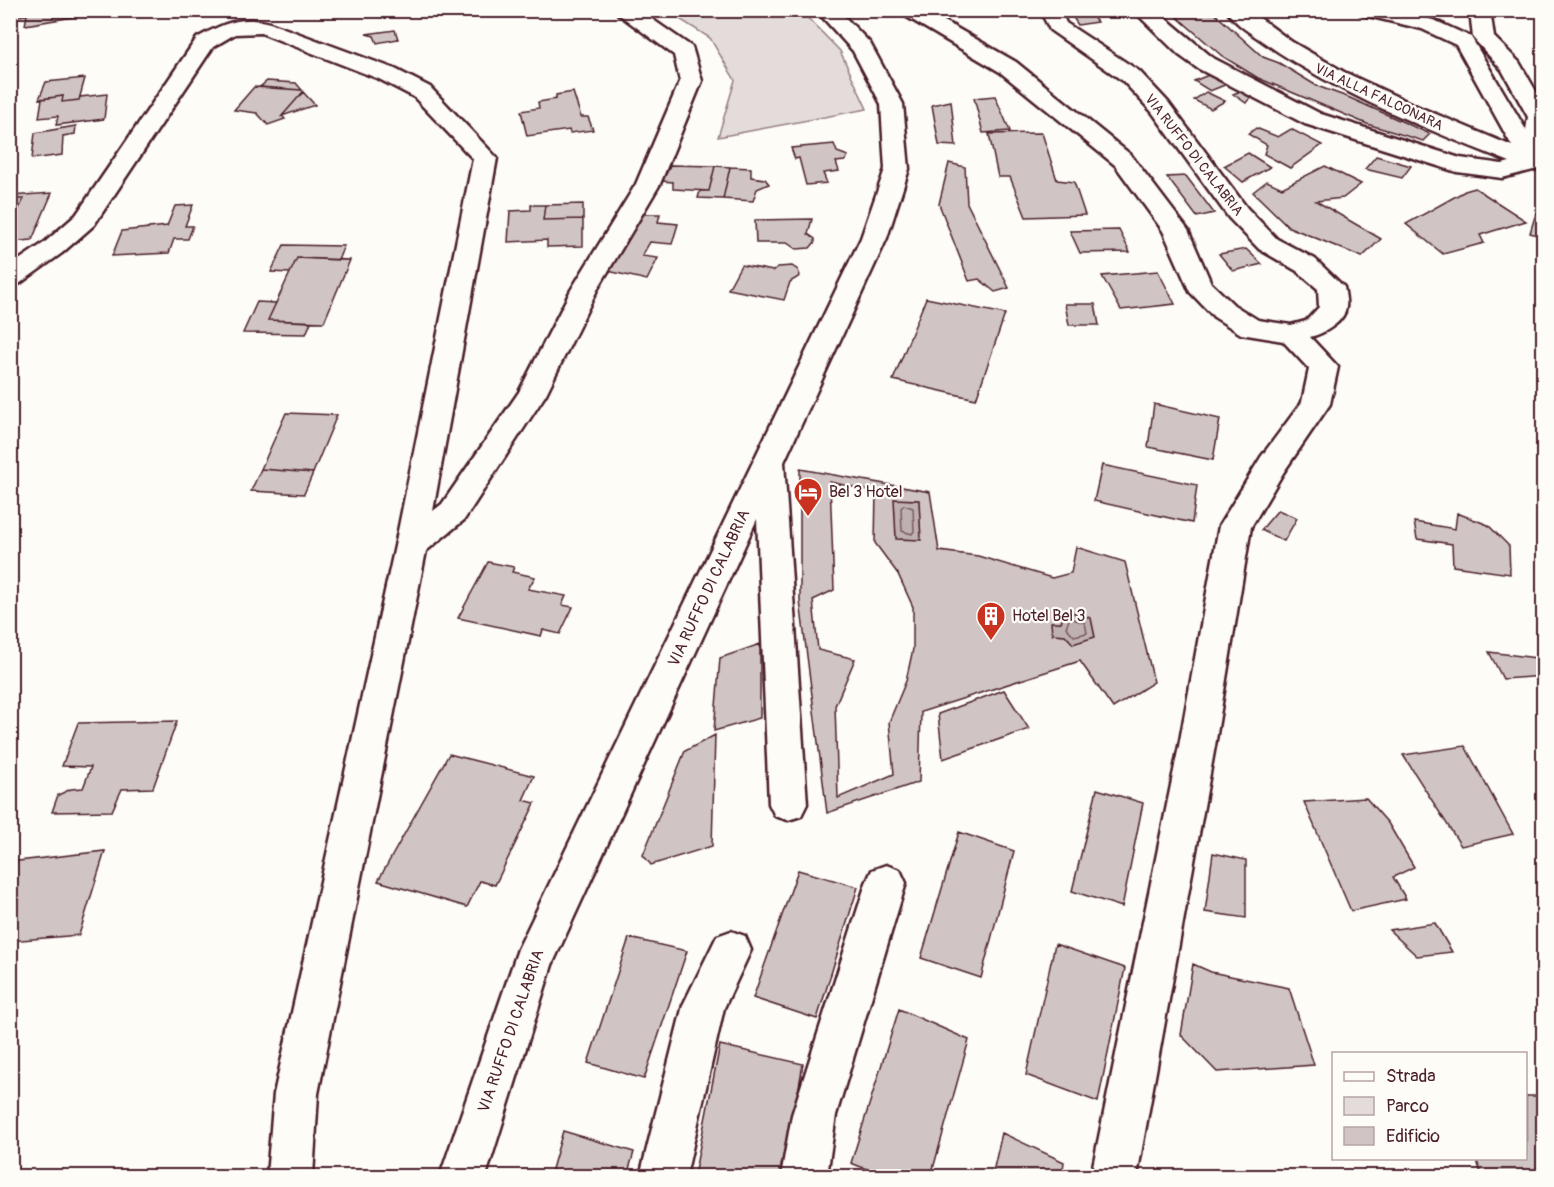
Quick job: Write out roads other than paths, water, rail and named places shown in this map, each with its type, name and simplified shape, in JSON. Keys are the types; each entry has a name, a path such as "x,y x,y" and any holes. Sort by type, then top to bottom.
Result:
{"street":[{"path":"411,546 453,512 532,394 584,290 648,184 691,81 684,52 650,26 623,10"},
{"name":"VIA RUFFO DI CALABRIA","path":"463,1176 532,963 874,238 897,169 892,104 862,48 826,10"},
{"name":"VIA RUFFO DI CALABRIA","path":"909,10 1008,67 1123,160 1175,230 1199,286 1224,311 1251,328 1291,334 1316,327 1333,309 1331,287 1306,265 1260,236 1238,213 1160,107 1131,76 1057,26 1050,10"},
{"path":"1143,10 1187,50 1205,63 1313,119 1457,165 1502,171 1538,165"},
{"name":"VIA ALLA FALCONARA","path":"1236,10 1261,33 1314,67 1439,126 1538,165"},
{"path":"1367,10 1429,25 1464,41 1538,165"},
{"path":"1480,10 1484,38 1511,67 1539,117 1538,165"},
{"path":"10,278 53,248 85,220 205,43 231,28 263,27 387,74 422,92 485,158 411,546 296,1094 290,1176"},
{"path":"1114,1176 1197,746 1235,526 1272,465 1316,404 1324,367 1291,334"},
{"path":"770,459 788,804"},
{"path":"804,1176 814,1115 886,883"},
{"path":"663,1176 704,1005 731,950"}],"water":[{"path":"894,499 919,500 921,540 896,539"},
{"path":"1065,610 1091,618 1095,637 1073,644 1065,635 1052,634 1051,622 1061,622"}],"place":[{"name":"Bel 3 Hotel","path":"808,518"},
{"name":"Hotel Bel 3","path":"991,642"}]}
